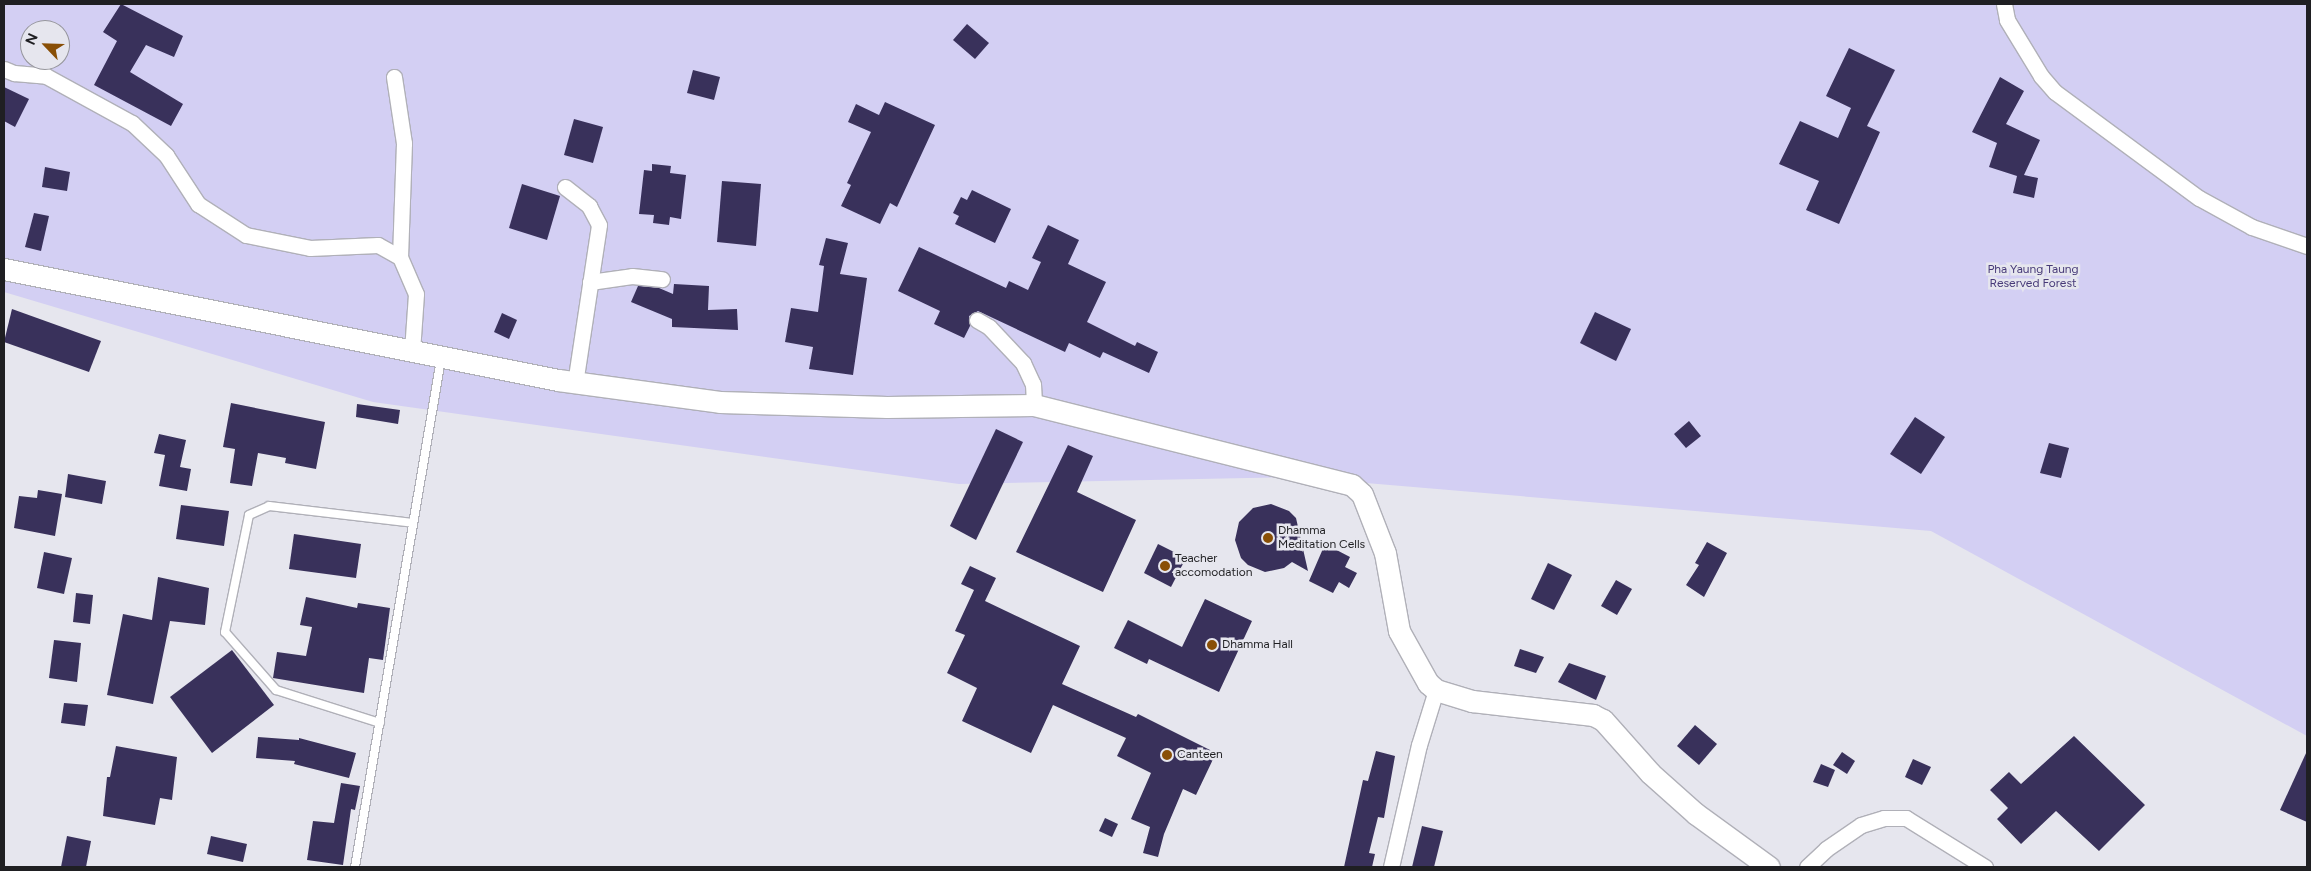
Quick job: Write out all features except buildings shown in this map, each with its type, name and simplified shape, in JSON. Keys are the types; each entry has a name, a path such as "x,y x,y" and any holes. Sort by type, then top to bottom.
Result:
{"street":[{"path":"2004,4 2007,20 2040,76 2056,92 2199,198 2252,228 2307,246"},
{"path":"4,69 14,73 46,76 132,123 166,154 198,204 246,235 310,248 378,245 400,257"},
{"path":"394,76 404,143 400,257 416,294 412,351"},
{"path":"565,188 589,206 599,225 575,383"},
{"path":"4,269 575,383 720,402 887,407 1034,405 1352,485 1362,494 1385,553 1399,631 1428,683 1436,690 1472,701 1593,715 1603,720 1650,773 1696,814 1770,867"},
{"path":"590,282 632,276 662,279"},
{"path":"977,320 989,327 1022,363 1033,384 1034,405"},
{"path":"1390,867 1419,745 1436,690"},
{"path":"1807,867 1826,848 1861,825 1884,818 1906,818 1985,867"}],"lane":[{"path":"355,867 441,357"},
{"path":"380,723 276,690 226,632 249,514 269,506 413,523"}],"green space":[{"name":"Pha Yaung Taung Reserved Forest","path":"4,4 2307,4 2307,736 1931,531 1295,477 959,484 373,402 4,292"}],"place":[{"name":"Dhamma Meditation Cells","path":"1268,538"},
{"name":"Teacher accomodation","path":"1165,566"},
{"name":"Dhamma Hall","path":"1212,645"},
{"name":"Canteen","path":"1167,755"}]}
